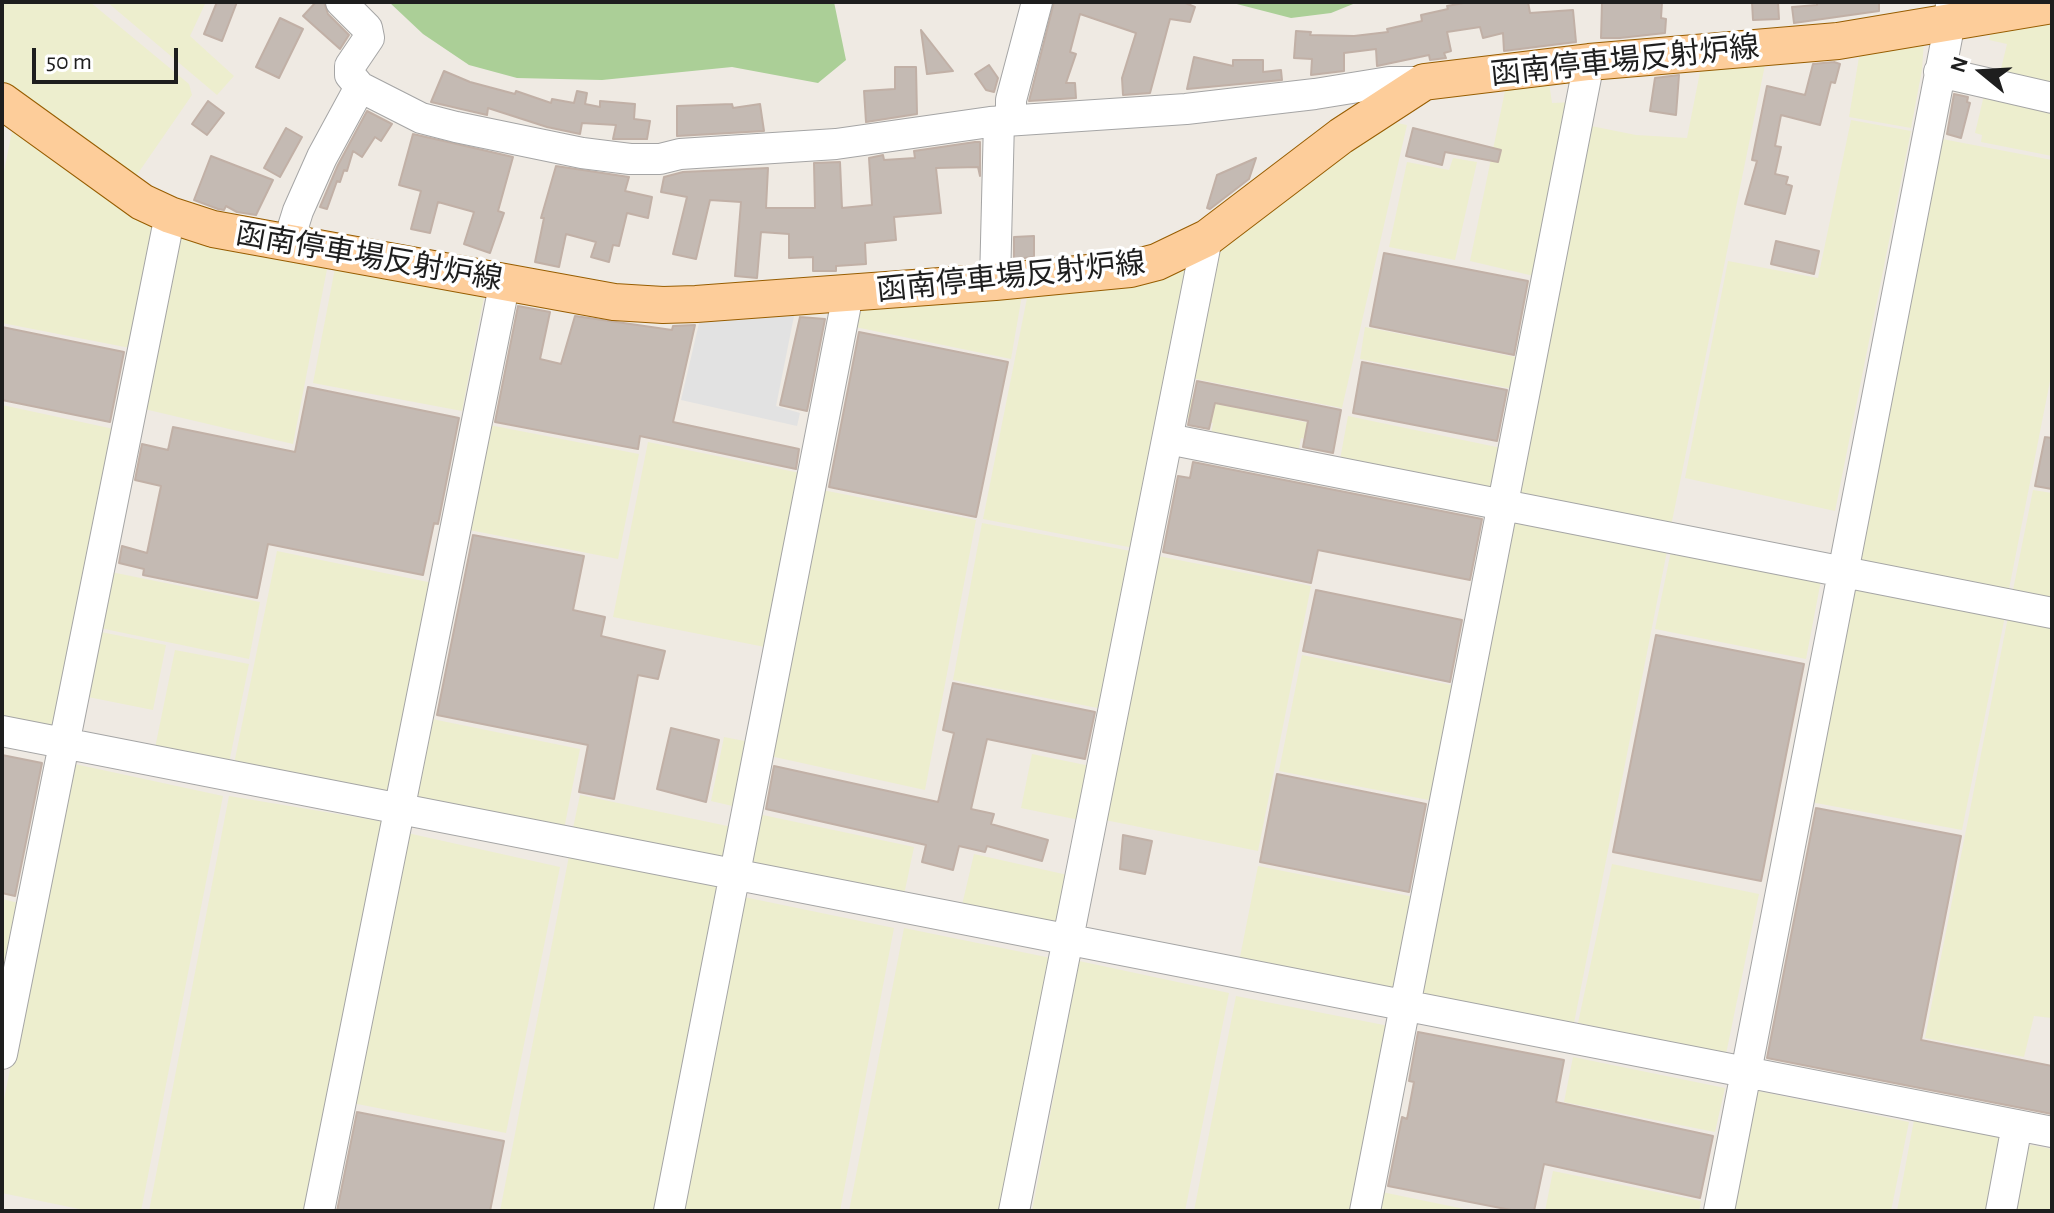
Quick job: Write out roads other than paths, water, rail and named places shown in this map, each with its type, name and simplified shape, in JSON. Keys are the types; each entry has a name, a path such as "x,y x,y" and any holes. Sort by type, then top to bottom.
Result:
{"main road":[{"name":"函南停車場反射炉線","path":"2,101 142,202 213,229 614,302 663,305 848,294 1130,269 1157,262 1207,238 1341,136 1424,82 1589,62 1838,41 1941,19 2052,5"}],"street":[{"path":"341,2 367,28 369,38 350,66 350,75 360,87 421,118 569,150 630,159 836,144 1005,121 1186,109 1389,82 1424,82"},
{"path":"995,282 1005,121 1037,2"},
{"path":"1719,1211 1939,72 1941,19"},
{"path":"1365,1211 1589,62"},
{"path":"1939,72 2052,98"},
{"path":"288,243 298,211 333,133 360,87"},
{"path":"2,1054 170,215"},
{"path":"1014,1211 1207,238"},
{"path":"319,1211 505,281"},
{"path":"669,1211 848,294"},
{"path":"1168,439 2052,613"},
{"path":"2,731 2052,1132"},
{"path":"2001,1211 2017,1125"}]}
